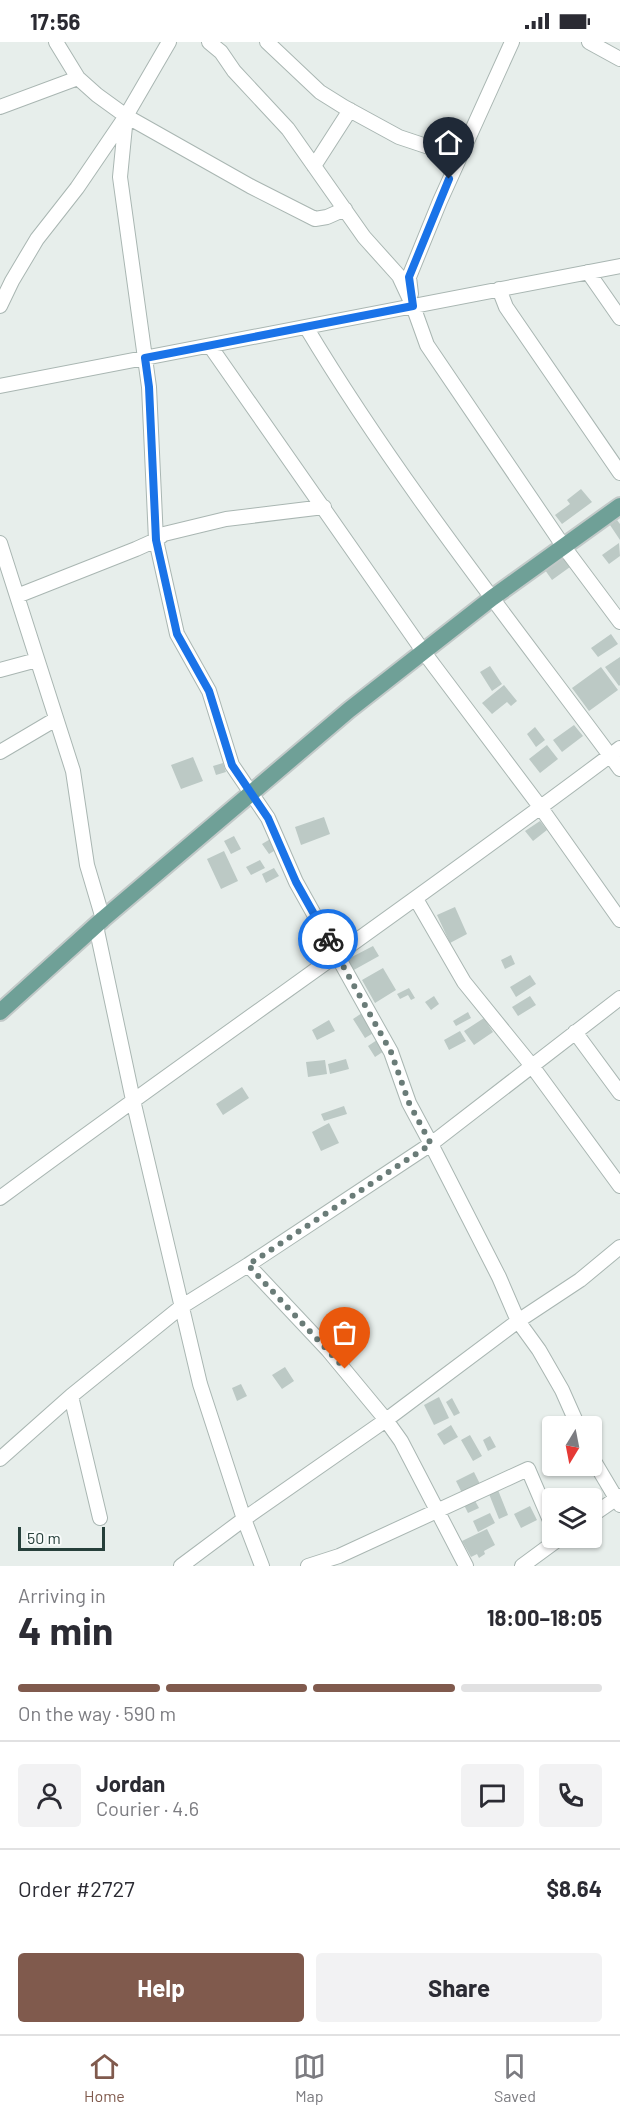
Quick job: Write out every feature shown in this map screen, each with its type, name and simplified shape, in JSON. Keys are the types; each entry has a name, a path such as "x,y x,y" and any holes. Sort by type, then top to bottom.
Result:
{"main road":[{"path":"0,1012 100,923 349,710 492,598 620,506"}],"street":[{"path":"56,42 78,78 96,95 126,116 250,186 315,219 327,217 345,209"},
{"path":"0,306 12,280 37,239 78,188 126,116 169,42"},
{"path":"209,42 224,47 234,70 288,129 364,237 399,276 427,345 564,547 620,622"},
{"path":"267,42 320,92 399,137 459,158"},
{"path":"413,306 409,277 459,158 512,42"},
{"path":"589,42 620,59"},
{"path":"0,107 78,78"},
{"path":"314,166 350,110"},
{"path":"126,116 120,177 149,387 156,540 177,634 209,691 232,765 253,792 268,818 296,882 391,1052 409,1103 499,1277 518,1321 562,1390 574,1416"},
{"path":"0,386 620,266"},
{"path":"588,272 620,318"},
{"path":"499,289 506,307 620,473"},
{"path":"306,327 335,375 404,476 492,598 615,752 620,769"},
{"path":"210,346 423,651 541,808 620,920"},
{"path":"17,597 156,540 164,534 226,519 324,507"},
{"path":"0,543 74,771 87,865 133,1100 181,1307 200,1384 244,1519 262,1566"},
{"path":"0,670 37,660"},
{"path":"0,752 56,718"},
{"path":"0,1198 133,1100 338,956 615,752"},
{"path":"416,898 464,982 532,1066 620,1186"},
{"path":"0,1459 71,1396 181,1307 431,1144 620,998"},
{"path":"575,1032 620,1093"},
{"path":"182,1566 244,1519 386,1420 518,1321 579,1280 620,1246"},
{"path":"248,1265 328,1350 386,1420 401,1441 466,1566"},
{"path":"71,1396 99,1518"},
{"path":"308,1566 339,1556 528,1469 542,1502"},
{"path":"602,1473 619,1500 602,1510"},
{"path":"522,1566 545,1548"}],"building":[{"path":"581,489 592,502 562,524 555,515 570,504 567,500"},
{"path":"617,520 620,524 620,540 610,525"},
{"path":"619,543 620,556 609,564 602,555"},
{"path":"563,557 570,567 552,580 545,570"},
{"path":"611,634 618,644 598,657 591,648"},
{"path":"620,657 620,685 619,686 605,667"},
{"path":"490,666 502,684 492,691 480,672"},
{"path":"601,667 618,690 589,711 572,688"},
{"path":"504,685 517,701 511,706 507,702 492,714 482,703"},
{"path":"574,725 583,736 562,752 553,740"},
{"path":"535,727 545,740 536,747 527,734"},
{"path":"547,745 558,759 540,773 529,759"},
{"path":"193,757 203,781 181,789 171,765"},
{"path":"223,763 226,772 216,775 213,766"},
{"path":"324,817 330,834 301,845 295,827"},
{"path":"540,821 547,830 533,841 525,831"},
{"path":"234,836 241,849 231,854 224,841"},
{"path":"272,838 279,848 269,854 262,844"},
{"path":"224,851 238,881 221,889 207,859"},
{"path":"260,860 265,868 251,875 246,867"},
{"path":"274,868 279,876 266,883 262,874"},
{"path":"455,907 467,934 450,943 437,915"},
{"path":"373,946 379,956 352,971 346,960"},
{"path":"511,955 515,964 505,969 501,960"},
{"path":"383,968 396,990 375,1003 362,980"},
{"path":"530,975 536,984 516,997 510,987"},
{"path":"409,988 415,998 411,1000 408,995 400,999 397,994"},
{"path":"434,996 439,1004 431,1010 425,1002"},
{"path":"530,996 536,1005 518,1016 512,1007"},
{"path":"468,1012 471,1018 456,1026 453,1021"},
{"path":"362,1013 375,1032 365,1038 353,1019"},
{"path":"484,1018 493,1032 474,1045 464,1031"},
{"path":"329,1020 335,1031 317,1040 312,1030"},
{"path":"460,1031 466,1041 449,1050 444,1040"},
{"path":"377,1040 384,1051 375,1057 368,1046"},
{"path":"346,1059 349,1069 330,1074 328,1064"},
{"path":"325,1060 327,1074 308,1077 306,1062"},
{"path":"242,1087 249,1098 223,1115 216,1104"},
{"path":"344,1106 347,1114 324,1121 321,1114"},
{"path":"329,1123 339,1143 321,1151 312,1132"},
{"path":"285,1367 294,1381 282,1389 272,1375"},
{"path":"241,1384 247,1396 237,1401 232,1388"},
{"path":"439,1397 449,1418 434,1425 424,1405"},
{"path":"452,1398 460,1413 454,1416 446,1402"},
{"path":"451,1425 458,1437 444,1445 437,1434"},
{"path":"470,1435 482,1456 473,1461 461,1440"},
{"path":"490,1436 496,1447 488,1451 483,1440"},
{"path":"474,1472 480,1484 462,1493 456,1481"},
{"path":"498,1490 508,1515 499,1519 489,1494"},
{"path":"474,1499 479,1508 468,1513 464,1505"},
{"path":"530,1506 537,1520 521,1528 514,1514"},
{"path":"490,1513 495,1523 478,1532 473,1521"},
{"path":"487,1529 495,1545 484,1551 485,1554 479,1558 477,1554 471,1557 462,1541"}],"way so far":[{"path":"328,939 391,1052 409,1103 431,1144 248,1265 345,1369"}],"route":[{"path":"328,939 296,882 268,818 253,792 232,765 209,691 177,634 156,540 149,387 145,358 413,306 409,277 449,179"}]}
